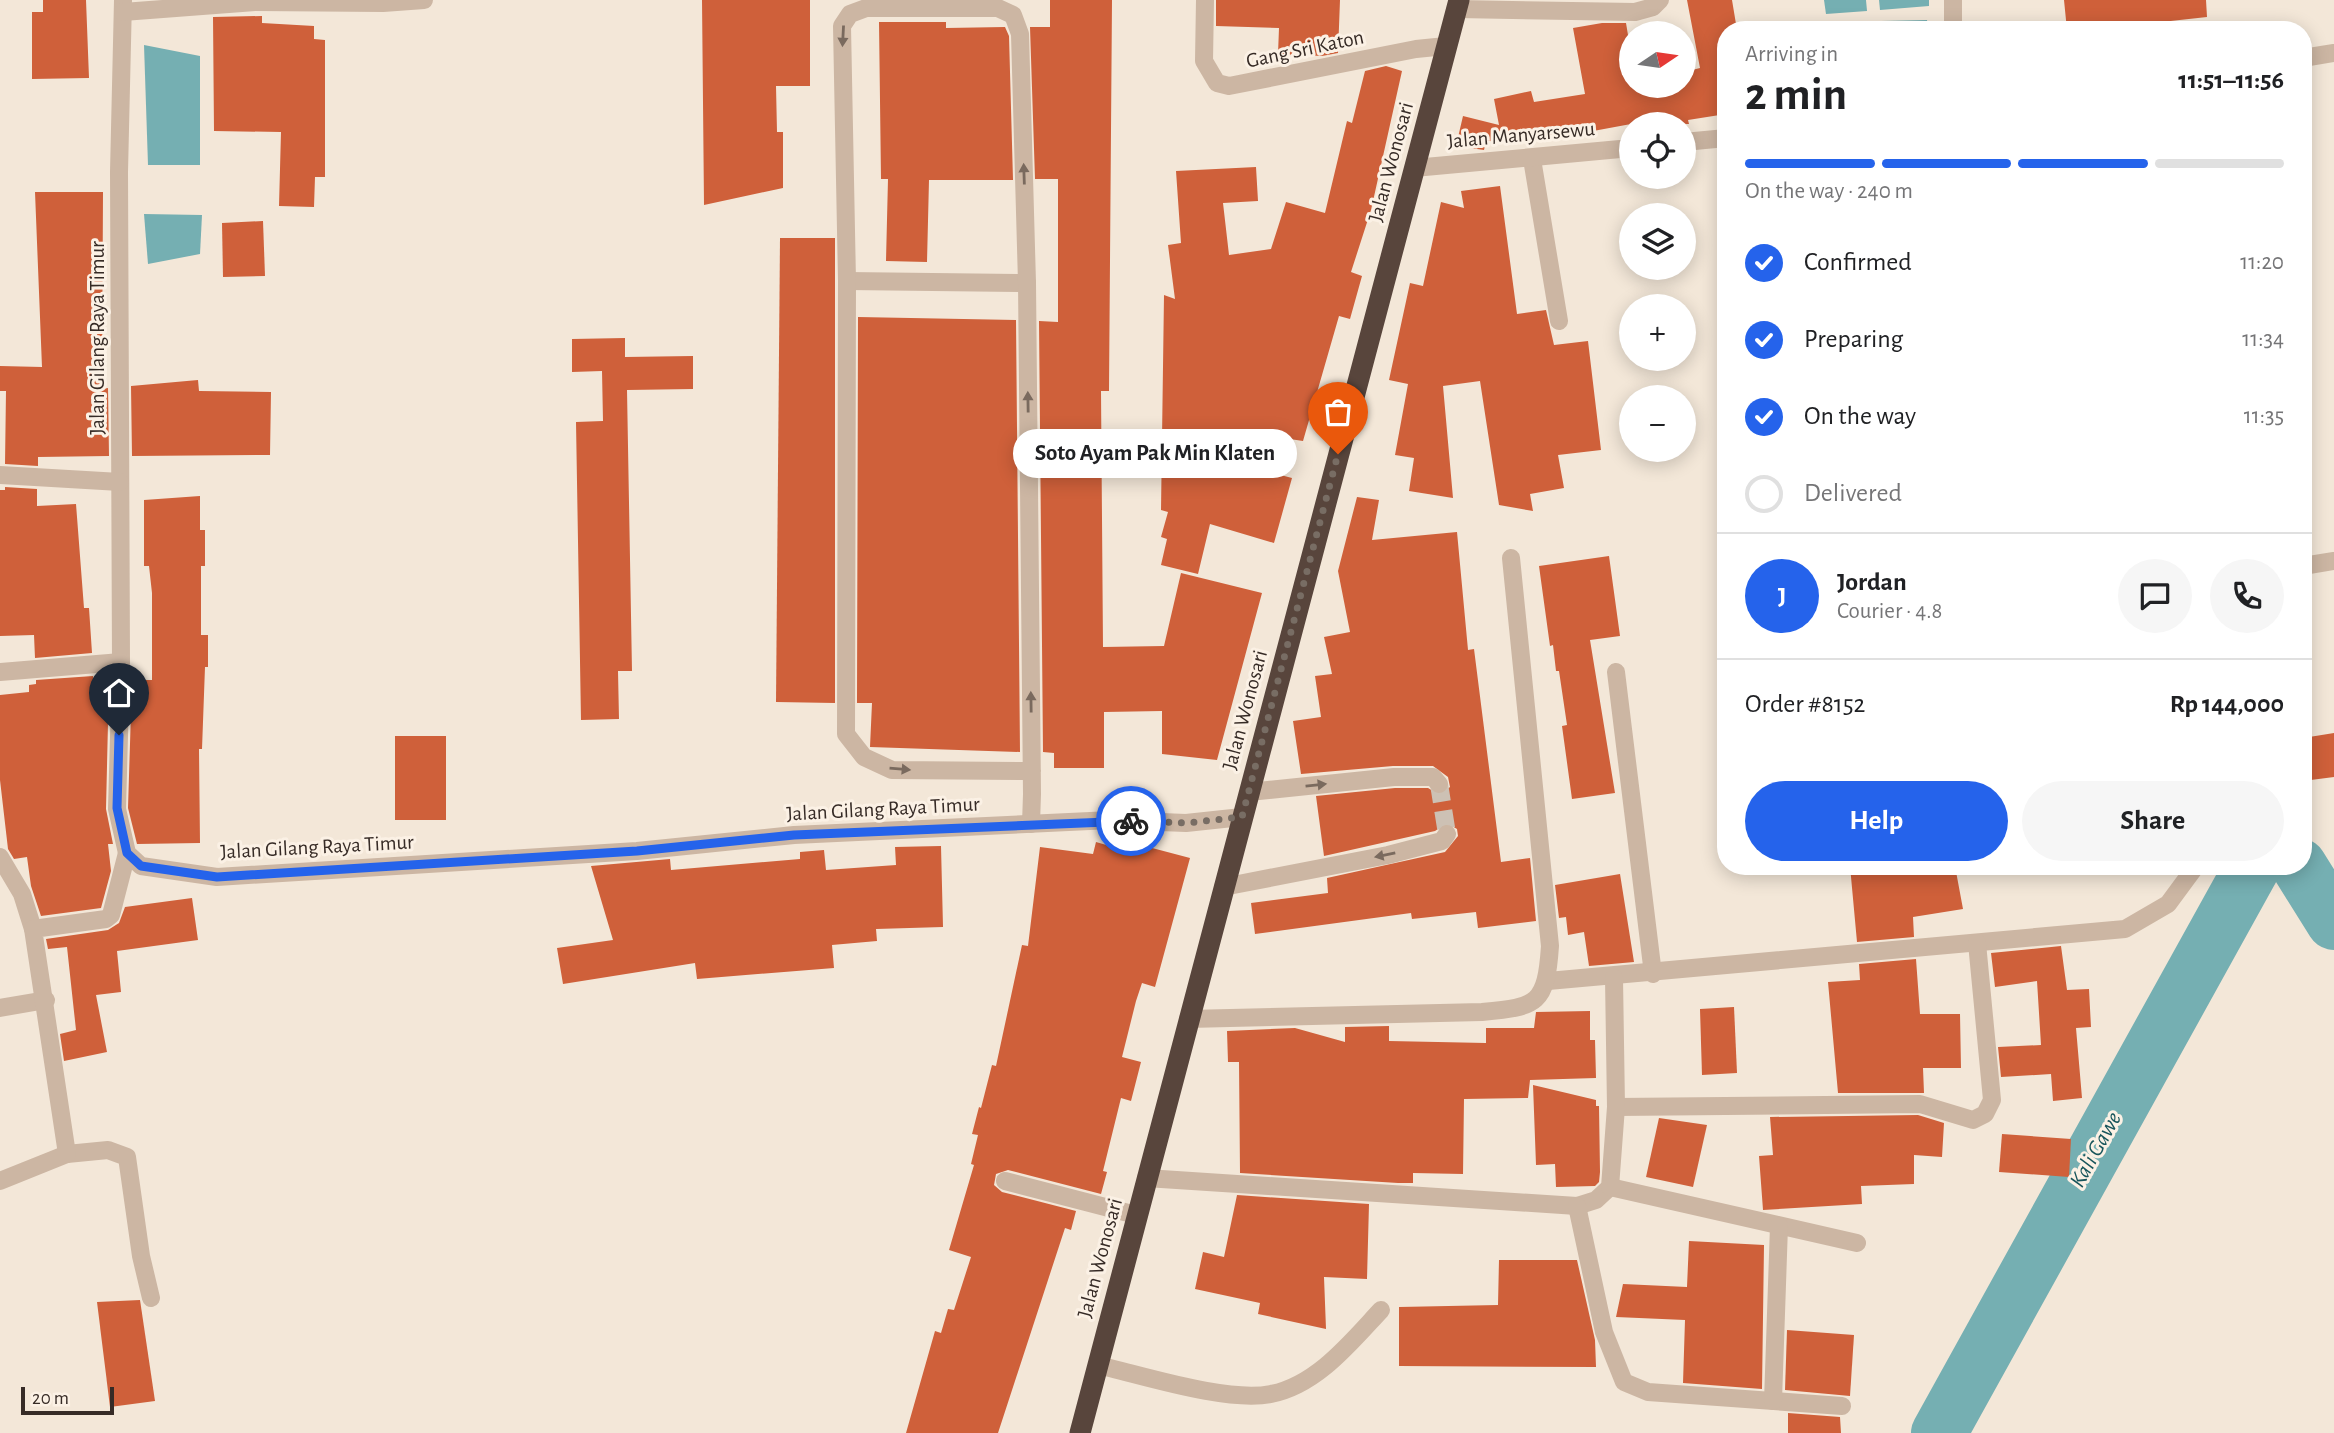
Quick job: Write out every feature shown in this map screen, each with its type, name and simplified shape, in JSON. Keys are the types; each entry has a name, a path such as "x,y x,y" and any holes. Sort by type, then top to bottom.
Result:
{"highway":[{"name":"Jalan Wonosari","path":"1080,1433 1458,4"}],"street":[{"path":"123,6 424,0"},
{"name":"Gang Sri Katon","path":"1205,0 1204,61 1217,83 1229,86 1416,49 1446,46"},
{"path":"1458,4 1635,12 1653,7 1660,0"},
{"path":"1953,0 1953,21"},
{"name":"Jalan Gilang Raya Timur","path":"123,6 119,172 121,662 117,808 127,853 141,866 217,877 637,851 794,835 1111,820 1186,823 1242,817"},
{"path":"1031,824 1032,771 1027,283 1020,34 1013,15 998,8 866,8 850,14 842,26 847,281 846,734 864,757 892,770 1032,771"},
{"path":"2312,57 2334,53"},
{"path":"1696,141 1717,139"},
{"name":"Jalan Manyarsewu","path":"1415,168 1619,149"},
{"path":"1532,159 1559,321"},
{"path":"847,281 1027,283"},
{"path":"0,475 120,482"},
{"path":"1188,1019 1516,1009 1535,1002 1548,981 1550,946 1511,558"},
{"path":"2312,565 2334,561"},
{"path":"0,672 121,662"},
{"path":"1616,672 1653,974"},
{"path":"1249,792 1394,777 1433,777 1439,784"},
{"path":"1223,887 1388,855 1442,841 1447,834"},
{"path":"33,929 106,919 112,910 127,853"},
{"path":"0,857 22,894 33,929 46,1000 67,1154"},
{"path":"1548,981 1614,978 2125,929 2168,904 2189,875"},
{"path":"1616,1107 1920,1104 1973,1120 1985,1114 1992,1100 1977,943"},
{"path":"1146,1178 1577,1206 1596,1200 1610,1187 1616,1107 1614,978"},
{"path":"0,1007 46,1000"},
{"path":"0,1181 67,1154 108,1150 127,1157 141,1256 151,1298"},
{"path":"1005,1181 1136,1215"},
{"path":"1610,1187 1857,1243"},
{"path":"1577,1206 1604,1332 1624,1382 1648,1392 1842,1406"},
{"path":"1773,1401 1779,1226"},
{"path":"1097,1365 1197,1388 1251,1396 1273,1394 1296,1384 1332,1361 1381,1310"}],"water":[{"path":"1824,0 1866,0 1867,11 1826,14"},
{"path":"1879,0 1929,0 1929,6 1880,10"},
{"path":"144,45 200,56 200,165 148,165"},
{"path":"144,214 202,215 200,254 148,264"}],"building":[{"path":"43,0 86,0 89,78 32,79 32,12 43,12"},
{"path":"702,0 810,0 810,86 776,86 777,132 783,132 783,188 704,205"},
{"path":"1050,0 1112,0 1109,391 1101,391 1103,647 1164,646 1181,573 1262,593 1217,760 1162,754 1162,711 1104,712 1104,768 1054,768 1054,753 1043,752 1039,321 1058,322 1058,179 1035,179 1030,27 1050,27"},
{"path":"1216,0 1340,0 1338,53 1322,56 1278,54 1279,28 1216,26"},
{"path":"1687,0 1732,0 1736,21 1717,21 1717,115 1696,119 1696,112 1619,112 1619,126 1550,139 1549,129 1486,142 1484,150 1456,146 1463,116 1499,125 1494,99 1531,91 1534,102 1585,94 1573,28 1619,23 1619,98 1696,98 1696,69 1700,68 1696,47 1696,21 1691,21"},
{"path":"2064,0 2206,0 2207,17 2171,21 2066,21"},
{"path":"262,16 262,23 314,26 314,39 325,40 325,177 315,177 314,207 279,206 281,132 214,131 213,17"},
{"path":"879,22 946,22 946,28 1005,27 1009,36 1013,180 929,180 927,262 886,261 888,179 881,179"},
{"path":"1386,66 1402,71 1371,210 1351,272 1362,276 1350,319 1339,316 1303,441 1224,429 1218,459 1292,478 1274,543 1210,524 1198,574 1161,565 1167,539 1161,537 1168,512 1161,510 1164,295 1175,299 1168,245 1181,243 1176,171 1256,167 1258,201 1223,203 1229,255 1271,249 1286,202 1325,213 1347,121 1352,123 1365,71"},
{"path":"1500,186 1517,314 1546,310 1554,345 1588,341 1601,450 1558,455 1564,488 1530,494 1533,511 1499,505 1480,381 1443,386 1453,498 1409,491 1414,458 1395,455 1408,384 1389,380 1410,283 1423,286 1441,202 1464,208 1461,191"},
{"path":"35,192 103,192 102,389 108,388 109,456 38,457 38,466 5,464 6,391 0,391 0,366 42,367"},
{"path":"263,221 265,276 223,277 222,223"},
{"path":"780,238 835,238 835,703 776,702"},
{"path":"858,317 1016,320 1020,752 870,747 872,703 857,703"},
{"path":"625,338 625,357 693,356 693,389 627,390 632,671 618,671 619,719 581,720 576,422 603,421 602,371 572,372 572,339"},
{"path":"198,380 199,391 271,392 270,455 132,456 131,386"},
{"path":"5,487 37,489 37,506 76,504 84,608 89,608 92,653 35,658 34,635 0,636 0,490 5,490"},
{"path":"200,496 200,530 205,530 205,566 201,566 201,635 208,635 208,667 205,667 202,749 199,749 200,843 137,844 128,808 132,680 152,680 152,593 149,566 144,566 144,500"},
{"path":"1357,497 1379,500 1372,540 1457,532 1468,650 1474,649 1501,862 1530,858 1536,921 1478,928 1476,912 1412,919 1411,913 1255,934 1251,903 1328,893 1327,878 1445,852 1458,836 1457,829 1447,823 1435,831 1324,856 1316,796 1395,788 1428,788 1440,795 1450,787 1448,777 1433,766 1393,766 1301,774 1293,721 1321,717 1315,676 1332,674 1324,637 1350,632 1338,571"},
{"path":"1609,556 1620,636 1590,640 1615,793 1572,799 1562,726 1567,725 1559,671 1556,671 1553,645 1550,646 1539,566"},
{"path":"93,676 94,680 109,680 106,809 113,844 108,844 111,871 101,908 41,916 31,886 27,857 14,859 8,849 0,780 0,695 29,692 29,685 36,684 36,680"},
{"path":"2334,733 2334,777 2312,780 2312,737"},
{"path":"395,736 446,736 446,820 395,820"},
{"path":"1096,842 1134,853 1137,844 1190,858 1155,987 1142,983 1122,1057 1141,1062 1131,1101 1121,1098 1103,1171 1107,1172 1101,1194 1008,1170 996,1174 994,1185 1002,1192 1076,1211 1071,1230 1065,1228 998,1433 906,1433 935,1331 941,1333 948,1309 954,1310 971,1257 949,1250 974,1165 971,1164 978,1135 972,1134 979,1107 981,1108 992,1065 996,1066 1022,945 1028,946 1040,847 1093,854"},
{"path":"941,846 943,927 876,929 877,941 832,945 834,968 697,979 695,963 563,984 557,948 613,940 591,866 670,859 671,870 800,859 800,852 824,850 826,870 896,865 895,847"},
{"path":"1620,874 1634,962 1589,966 1584,932 1568,935 1566,917 1559,918 1555,885"},
{"path":"1851,875 1957,875 1963,909 1913,917 1914,937 1857,942"},
{"path":"192,898 198,940 117,951 121,992 96,995 107,1052 64,1061 60,1034 76,1030 67,947 48,949 46,939 108,930 119,923 125,907"},
{"path":"2061,946 2067,990 2089,989 2091,1027 2076,1028 2082,1098 2053,1101 2051,1074 2001,1077 1998,1047 2041,1045 2037,981 1995,987 1991,953"},
{"path":"1916,959 1920,1014 1960,1014 1961,1068 1923,1068 1924,1093 1838,1093 1828,982 1860,980 1859,964"},
{"path":"1734,1007 1737,1073 1702,1075 1700,1009"},
{"path":"1590,1011 1590,1040 1595,1040 1596,1078 1530,1080 1528,1098 1464,1099 1463,1174 1413,1173 1413,1183 1398,1183 1240,1173 1239,1062 1228,1062 1227,1031 1295,1028 1345,1042 1345,1027 1389,1026 1389,1041 1486,1043 1486,1028 1534,1028 1536,1012"},
{"path":"1533,1085 1596,1100 1596,1106 1599,1106 1600,1172 1599,1182 1595,1186 1556,1187 1555,1164 1536,1165"},
{"path":"1918,1115 1944,1123 1942,1157 1914,1155 1914,1184 1861,1186 1862,1204 1763,1210 1759,1156 1773,1155 1770,1117"},
{"path":"1659,1118 1707,1125 1693,1187 1646,1177"},
{"path":"2002,1134 2071,1139 2069,1177 1999,1172"},
{"path":"1237,1195 1369,1204 1367,1279 1324,1277 1326,1329 1258,1314 1260,1303 1195,1289 1203,1252 1224,1257"},
{"path":"1689,1241 1764,1245 1762,1389 1683,1383 1685,1320 1616,1317 1623,1284 1687,1287"},
{"path":"1499,1260 1577,1260 1595,1340 1596,1367 1399,1366 1399,1307 1498,1305"},
{"path":"140,1300 155,1401 110,1407 97,1302"},
{"path":"1787,1330 1854,1335 1850,1396 1785,1390"},
{"path":"1788,1413 1840,1417 1841,1433 1788,1433"}],"waterway":[{"name":"Kali Gawe","path":"1939,1433 2248,875"},
{"name":"Kali Gawe","path":"2305,875 2334,922"}],"tunnel":[{"path":"1439,784 1447,834"}],"way so far":[{"path":"1131,821 1186,823 1242,817 1338,454"}],"place":[{"name":"Soto Ayam Pak Min Klaten","path":"1338,454"}],"route":[{"path":"119,735 117,808 127,853 141,866 217,877 637,851 794,835 1131,821"}]}
